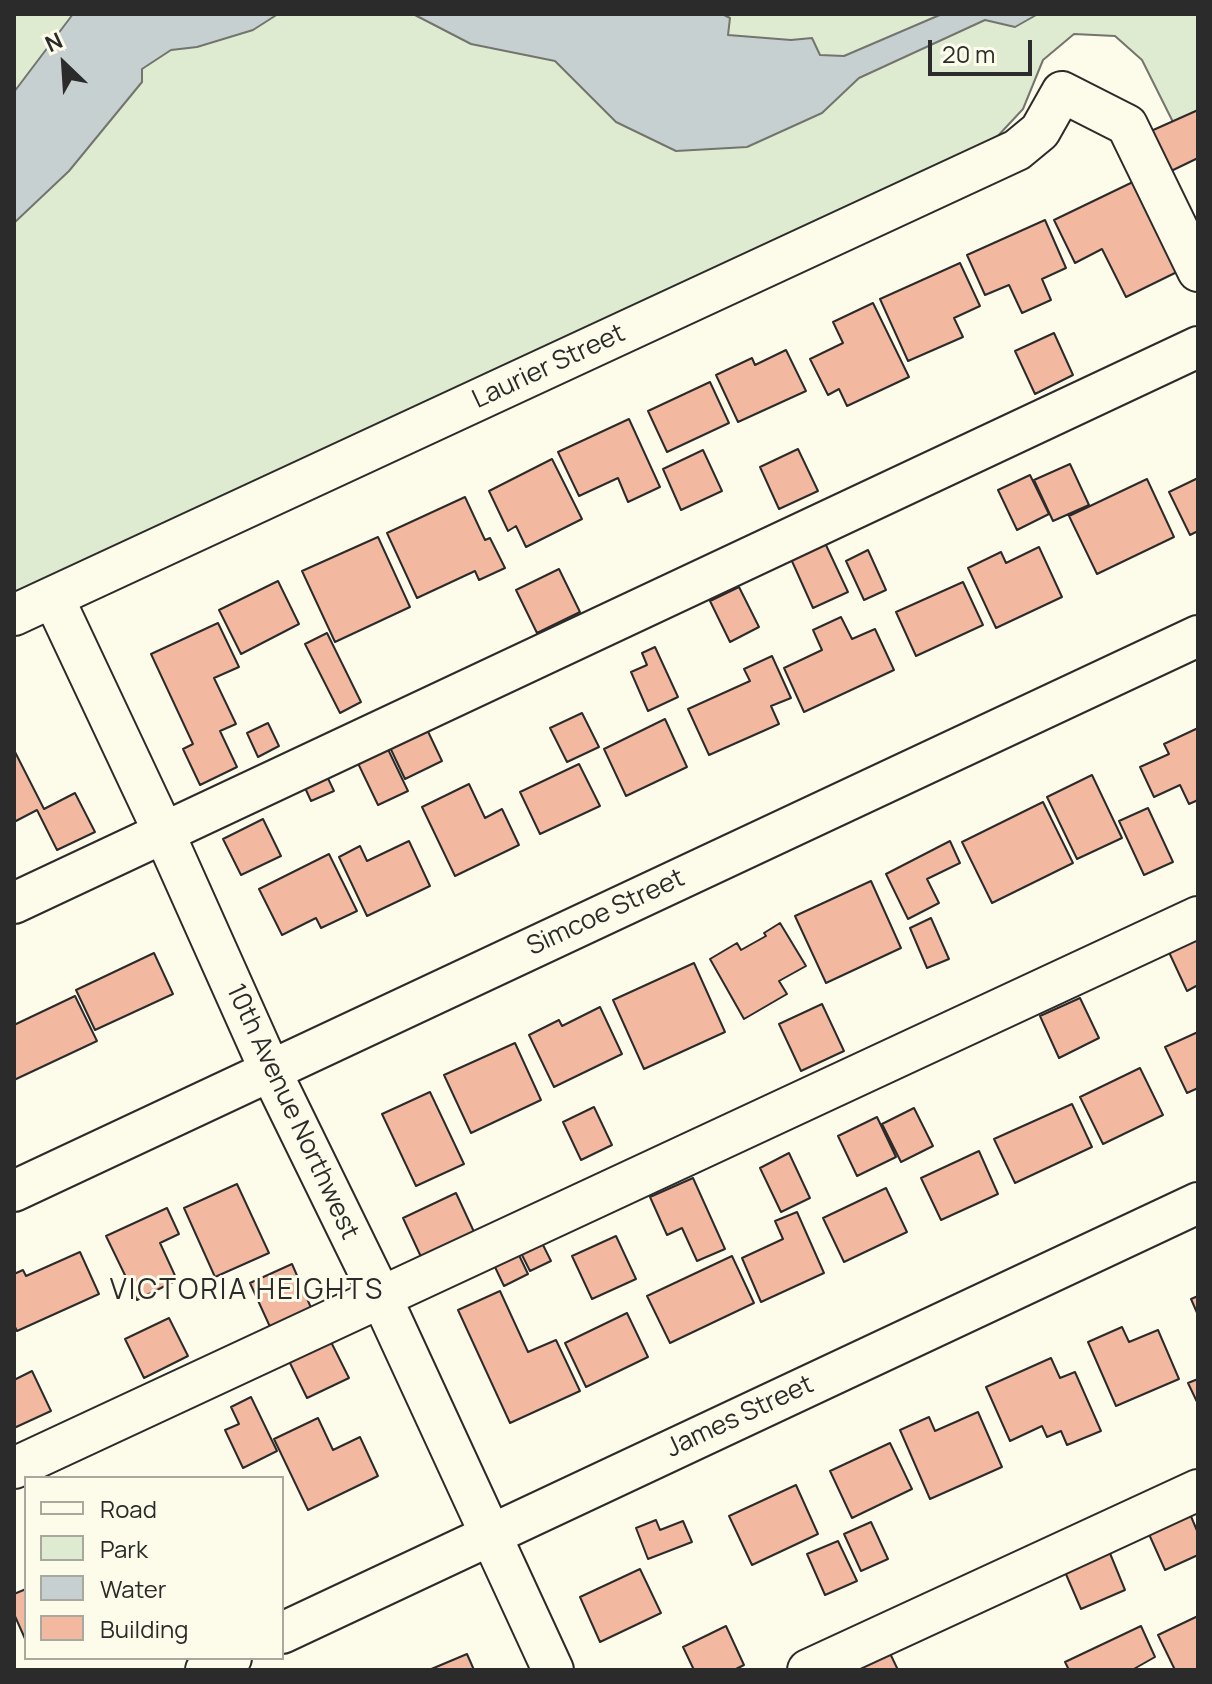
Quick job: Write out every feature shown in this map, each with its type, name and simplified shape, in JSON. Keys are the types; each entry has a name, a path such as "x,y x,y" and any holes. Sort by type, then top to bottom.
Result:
{"street":[{"name":"Laurier Street","path":"14,615 1017,150 1040,131 1062,92 1127,125 1198,271"},
{"path":"14,903 1198,347"},
{"name":"10th Avenue Northwest","path":"53,597 164,833 270,1070 381,1297 553,1670"},
{"name":"Simcoe Street","path":"14,1191 1198,636"},
{"path":"14,1468 1198,917"},
{"name":"James Street","path":"284,1632 1198,1203"},
{"path":"808,1670 1198,1490"},
{"path":"206,1670 227,1660"}],"green space":[{"path":"14,14 1198,14 1198,130 1181,138 1142,60 1115,36 1074,34 1043,60 1023,109 995,139 14,598"}],"water":[{"path":"73,14 278,14 253,30 197,47 171,50 142,69 142,82 69,171 14,223 14,92"},
{"path":"413,14 722,14 730,18 728,35 791,40 812,38 820,55 844,56 942,14 1038,14 1015,27 985,20 859,78 822,113 747,147 676,151 616,122 555,61 471,44"}],"building":[{"path":"1198,110 1198,158 1169,172 1151,131"},
{"path":"1137,180 1181,270 1126,297 1102,249 1075,263 1054,220"},
{"path":"1045,220 1066,268 1042,279 1051,300 1022,313 1009,285 985,295 967,255"},
{"path":"960,263 980,306 954,318 963,337 908,361 880,299"},
{"path":"873,303 909,377 847,406 839,389 828,395 810,359 843,343 833,322"},
{"path":"1054,333 1073,375 1035,394 1015,351"},
{"path":"786,350 806,391 738,422 716,375 752,358 755,365"},
{"path":"710,382 729,423 667,452 648,411"},
{"path":"629,419 660,487 628,502 618,478 579,496 558,452"},
{"path":"798,449 818,491 779,509 760,467"},
{"path":"703,450 722,491 681,510 663,469"},
{"path":"552,459 582,519 526,547 516,526 508,531 489,491"},
{"path":"1070,464 1089,505 1053,521 1034,480"},
{"path":"1030,475 1049,514 1017,530 998,490"},
{"path":"1198,478 1198,531 1190,535 1169,492"},
{"path":"1147,479 1174,537 1097,574 1069,516"},
{"path":"465,497 485,540 490,538 505,568 479,580 475,571 417,598 387,533"},
{"path":"378,537 410,607 335,642 302,571"},
{"path":"825,543 848,592 813,608 791,559"},
{"path":"1039,547 1062,597 996,628 968,568 1001,552 1006,563"},
{"path":"868,550 886,590 864,600 846,561"},
{"path":"559,569 580,612 537,633 516,590"},
{"path":"278,581 299,624 241,654 219,610"},
{"path":"963,582 983,625 916,656 896,612"},
{"path":"739,587 759,627 730,642 710,601"},
{"path":"841,617 852,639 875,629 894,670 804,712 784,668 822,650 813,630"},
{"path":"218,623 239,667 214,678 236,724 220,731 237,767 200,785 183,749 193,744 151,654"},
{"path":"327,633 361,702 340,713 305,644"},
{"path":"655,647 678,697 648,711 631,672 647,665 642,653"},
{"path":"772,656 791,698 771,706 779,724 709,755 688,709 750,681 744,669"},
{"path":"582,713 599,747 567,762 550,728"},
{"path":"665,719 687,767 626,796 604,749"},
{"path":"423,721 442,761 405,779 386,739"},
{"path":"268,723 279,746 258,757 247,733"},
{"path":"1198,728 1198,800 1189,804 1180,785 1154,797 1140,767 1169,754 1164,744"},
{"path":"384,741 408,791 378,805 354,755"},
{"path":"14,750 44,809 75,793 95,832 57,850 37,810 14,822"},
{"path":"579,764 600,806 540,834 520,792"},
{"path":"323,768 334,791 311,801 301,779"},
{"path":"1092,775 1122,838 1077,859 1047,797"},
{"path":"469,784 485,818 502,809 519,845 455,876 422,807"},
{"path":"1043,802 1073,863 992,903 962,842"},
{"path":"1148,808 1173,862 1144,875 1119,821"},
{"path":"263,819 281,856 241,875 223,839"},
{"path":"409,841 430,886 367,916 339,857 360,846 367,861"},
{"path":"950,841 960,863 927,879 939,903 908,919 886,874"},
{"path":"329,854 357,911 321,928 316,918 282,935 259,889"},
{"path":"871,881 901,948 826,983 795,916"},
{"path":"931,918 949,959 927,968 910,928"},
{"path":"780,923 806,966 779,981 787,994 744,1019 710,959 737,943 741,950 766,936 764,933"},
{"path":"1198,933 1198,985 1187,991 1167,948"},
{"path":"154,953 173,994 95,1030 76,990"},
{"path":"694,963 725,1032 644,1069 613,1000"},
{"path":"75,996 97,1041 14,1080 14,1025"},
{"path":"1080,998 1099,1038 1059,1058 1040,1016"},
{"path":"822,1004 844,1051 801,1071 779,1024"},
{"path":"600,1007 622,1054 554,1087 529,1035 559,1020 562,1026"},
{"path":"1198,1032 1198,1088 1187,1093 1165,1047"},
{"path":"515,1043 541,1100 471,1133 444,1075"},
{"path":"1140,1068 1163,1115 1103,1144 1080,1097"},
{"path":"430,1092 464,1164 416,1186 382,1114"},
{"path":"1072,1104 1092,1147 1015,1183 994,1139"},
{"path":"594,1107 612,1145 581,1160 563,1122"},
{"path":"914,1108 933,1146 901,1162 882,1124"},
{"path":"877,1117 896,1157 857,1176 838,1136"},
{"path":"979,1151 998,1194 941,1220 921,1178"},
{"path":"789,1153 810,1198 781,1212 760,1168"},
{"path":"693,1178 725,1249 697,1261 682,1228 667,1235 650,1197"},
{"path":"237,1184 269,1253 215,1277 184,1208"},
{"path":"886,1188 907,1232 844,1262 823,1218"},
{"path":"456,1193 475,1234 422,1259 403,1218"},
{"path":"167,1208 179,1234 160,1243 177,1280 137,1300 106,1236"},
{"path":"797,1212 824,1273 761,1302 742,1258 783,1239 775,1221"},
{"path":"616,1236 636,1279 592,1299 572,1256"},
{"path":"541,1241 551,1261 530,1271 520,1251"},
{"path":"80,1252 99,1294 17,1331 14,1325 14,1274 23,1270 26,1276"},
{"path":"518,1253 528,1274 504,1286 494,1265"},
{"path":"732,1256 754,1303 670,1343 647,1296"},
{"path":"292,1264 312,1310 271,1329 250,1283"},
{"path":"500,1291 528,1352 556,1340 580,1391 510,1423 458,1310"},
{"path":"1198,1296 1198,1315 1191,1299"},
{"path":"627,1313 648,1357 586,1387 565,1343"},
{"path":"169,1318 188,1356 144,1378 125,1339"},
{"path":"1122,1327 1129,1342 1158,1330 1179,1379 1116,1406 1088,1342"},
{"path":"330,1340 349,1378 307,1398 288,1359"},
{"path":"1051,1358 1060,1378 1075,1372 1101,1431 1067,1445 1061,1431 1047,1437 1042,1426 1010,1441 986,1387"},
{"path":"32,1371 51,1411 14,1428 14,1380"},
{"path":"1198,1379 1198,1404 1188,1383"},
{"path":"251,1397 277,1451 243,1468 225,1430 239,1424 231,1407"},
{"path":"978,1412 1002,1467 930,1499 900,1430 929,1417 935,1431"},
{"path":"318,1418 333,1450 360,1437 378,1476 308,1510 274,1439"},
{"path":"890,1443 912,1489 852,1518 830,1471"},
{"path":"796,1485 818,1534 752,1565 729,1516"},
{"path":"1190,1514 1198,1533 1198,1555 1165,1570 1148,1532"},
{"path":"656,1520 660,1530 683,1521 692,1542 648,1559 636,1528"},
{"path":"871,1522 888,1559 861,1571 844,1534"},
{"path":"838,1541 857,1581 825,1595 807,1554"},
{"path":"1107,1546 1125,1590 1081,1609 1062,1565"},
{"path":"640,1569 661,1613 600,1642 580,1597"},
{"path":"24,1590 24,1636 14,1614 14,1594"},
{"path":"1198,1616 1198,1670 1175,1670 1158,1635"},
{"path":"726,1626 744,1665 734,1670 694,1670 683,1647"},
{"path":"1141,1626 1155,1657 1132,1670 1069,1670 1065,1662"},
{"path":"886,1645 898,1670 849,1670"},
{"path":"467,1654 474,1670 429,1670"}],"district":[{"name":"VICTORIA HEIGHTS","path":"247,1291"}]}
